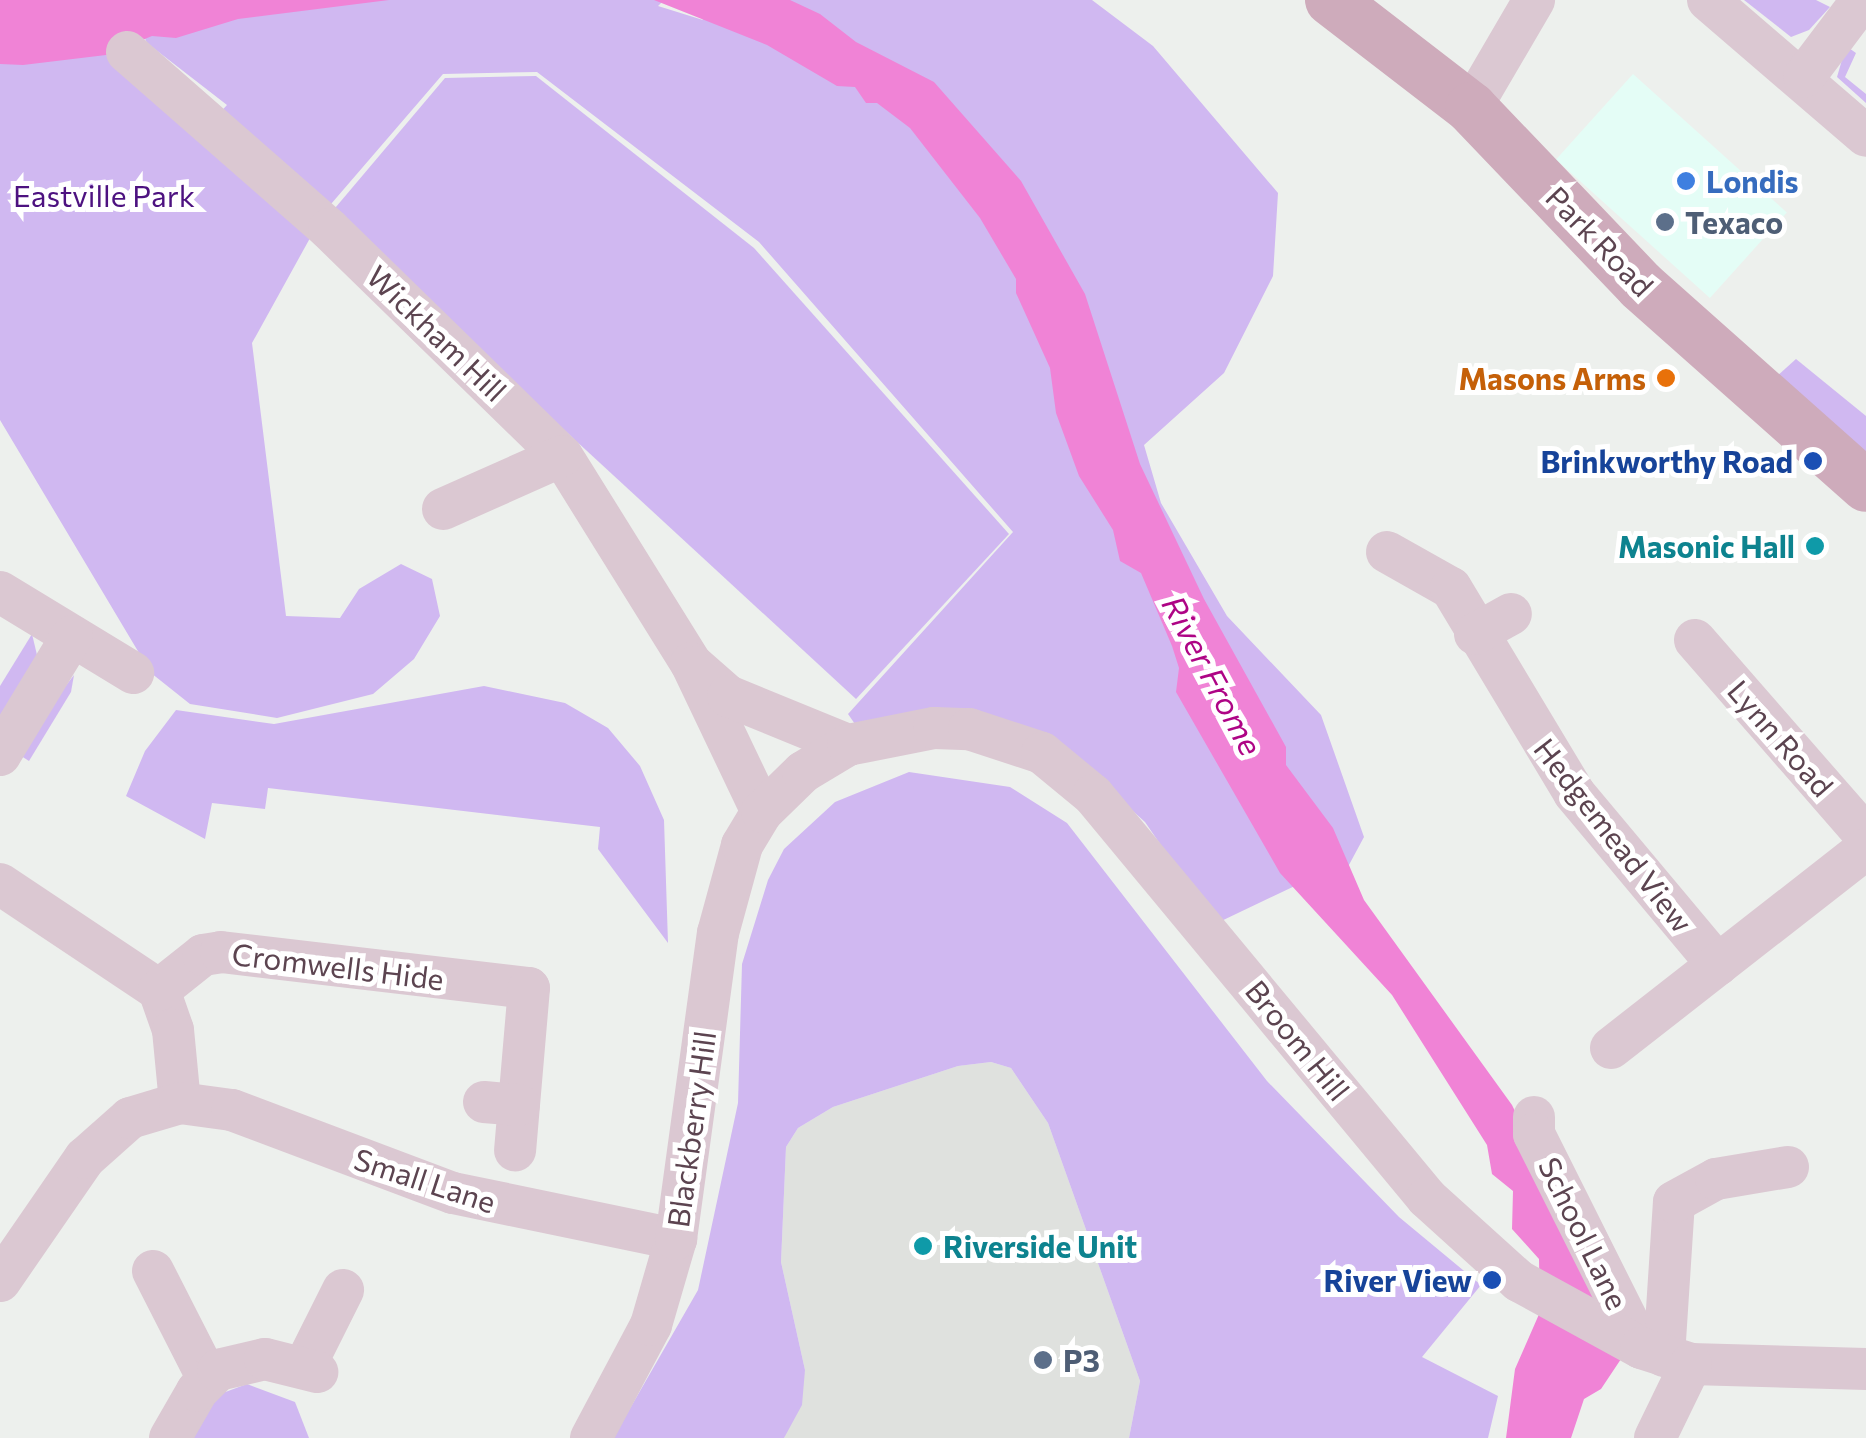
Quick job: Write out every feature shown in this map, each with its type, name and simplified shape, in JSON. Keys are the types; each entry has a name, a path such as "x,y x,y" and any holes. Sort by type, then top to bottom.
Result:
{"main road":[{"name":"Park Road","path":"1331,0 1471,108 1641,286 1866,486"}],"street":[{"path":"1471,108 1534,0"},
{"path":"1708,0 1804,77 1866,136"},
{"path":"1804,77 1862,0"},
{"name":"Wickham Hill","path":"127,52 329,228 562,456 691,664 762,812"},
{"path":"443,509 562,456"},
{"name":"Hedgemead View","path":"1387,552 1452,588 1493,624 1574,793 1718,965"},
{"path":"0,592 133,673"},
{"path":"0,755 72,636"},
{"name":"Lynn Road","path":"1695,640 1866,836"},
{"name":"Wickham Hill","path":"691,664 728,696 848,746"},
{"name":"Broom Hill","path":"762,812 803,772 848,746 934,728 968,729 1042,753 1093,795 1426,1198 1527,1286 1656,1352 1866,1369"},
{"name":"Blackberry Hill","path":"591,1438 651,1325 676,1240 718,932 742,845 762,812"},
{"path":"1611,1048 1866,849"},
{"path":"0,884 159,990 173,1030 180,1103 130,1118 109,1134 85,1158 3,1272"},
{"name":"Cromwells Hide","path":"159,990 203,956 221,952 540,990 502,1104 516,1150"},
{"name":"Small Lane","path":"180,1103 232,1110 468,1197 676,1240"},
{"name":"School Lane","path":"1534,1116 1534,1134 1656,1352"},
{"path":"1655,1438 1656,1352 1674,1202 1716,1180 1788,1168"},
{"path":"153,1271 207,1377"},
{"path":"170,1438 207,1377 254,1360 311,1369 343,1290"}],"shaded area":[{"path":"1633,74 1787,213 1710,298 1556,159"},
{"path":"991,1062 1011,1068 1048,1123 1140,1381 1129,1438 784,1438 805,1370 781,1262 786,1147 798,1128 833,1107 958,1066"}],"green space":[{"name":"Eastville Park","path":"0,0 664,0 658,6 703,20 692,0 1092,0 1153,46 1278,193 1273,276 1224,373 1144,445 1161,503 1227,616 1321,715 1364,837 1343,876 1299,884 1215,924 1145,822 1092,774 857,727 848,714 1013,532 759,242 537,72 443,74 325,211 252,343 286,616 340,618 359,589 401,564 432,579 440,616 414,659 373,694 277,718 190,704 151,673 0,420","holes":["143,34 147,43 227,105 203,131 111,48"]},
{"path":"1744,0 1816,0 1830,7 1809,30 1791,37"},
{"path":"1846,46 1856,53 1845,77 1866,94 1866,103 1837,77"},
{"path":"536,76 754,248 1009,534 856,699 330,214 445,78"},
{"path":"1796,359 1866,416 1866,461 1776,377"},
{"path":"32,634 37,655 0,726 0,686"},
{"path":"74,675 71,692 29,761 15,752"},
{"path":"484,686 565,703 608,728 640,766 664,820 668,943 598,849 600,827 268,788 265,809 212,803 205,839 126,796 145,751 176,710 274,724"},
{"path":"909,772 1010,787 1067,823 1267,1081 1399,1217 1481,1285 1422,1357 1498,1396 1488,1438 1129,1438 1140,1381 1048,1123 1011,1068 991,1062 958,1066 833,1107 798,1128 786,1147 781,1262 805,1370 802,1405 784,1438 613,1438 698,1290 738,1103 742,964 768,880 784,849 835,802"},
{"path":"247,1384 295,1402 309,1438 188,1438 220,1394"}],"water":[{"path":"0,0 389,0 238,19 176,38 152,36 106,55 23,65 0,64"},
{"name":"River Frome","path":"654,0 790,0 820,14 856,42 934,82 1021,181 1085,294 1140,464 1204,599 1286,747 1286,765 1333,828 1364,900 1512,1105 1585,1255 1621,1359 1601,1389 1584,1399 1571,1438 1506,1438 1515,1369 1540,1312 1539,1259 1512,1229 1513,1191 1492,1174 1487,1145 1392,995 1280,873 1176,692 1179,668 1172,646 1141,573 1120,561 1113,530 1079,476 1056,413 1050,368 1016,293 1016,279 980,218 910,128 877,103 866,103 855,87 837,86 767,45"}],"place":[{"name":"Londis","path":"1686,181"},
{"name":"Texaco","path":"1665,222"},
{"name":"Masons Arms","path":"1666,378"},
{"name":"Brinkworthy Road","path":"1813,461"},
{"name":"Masonic Hall","path":"1815,546"},
{"name":"Riverside Unit","path":"923,1246"},
{"name":"River View","path":"1492,1280"},
{"name":"P3","path":"1043,1360"}]}
